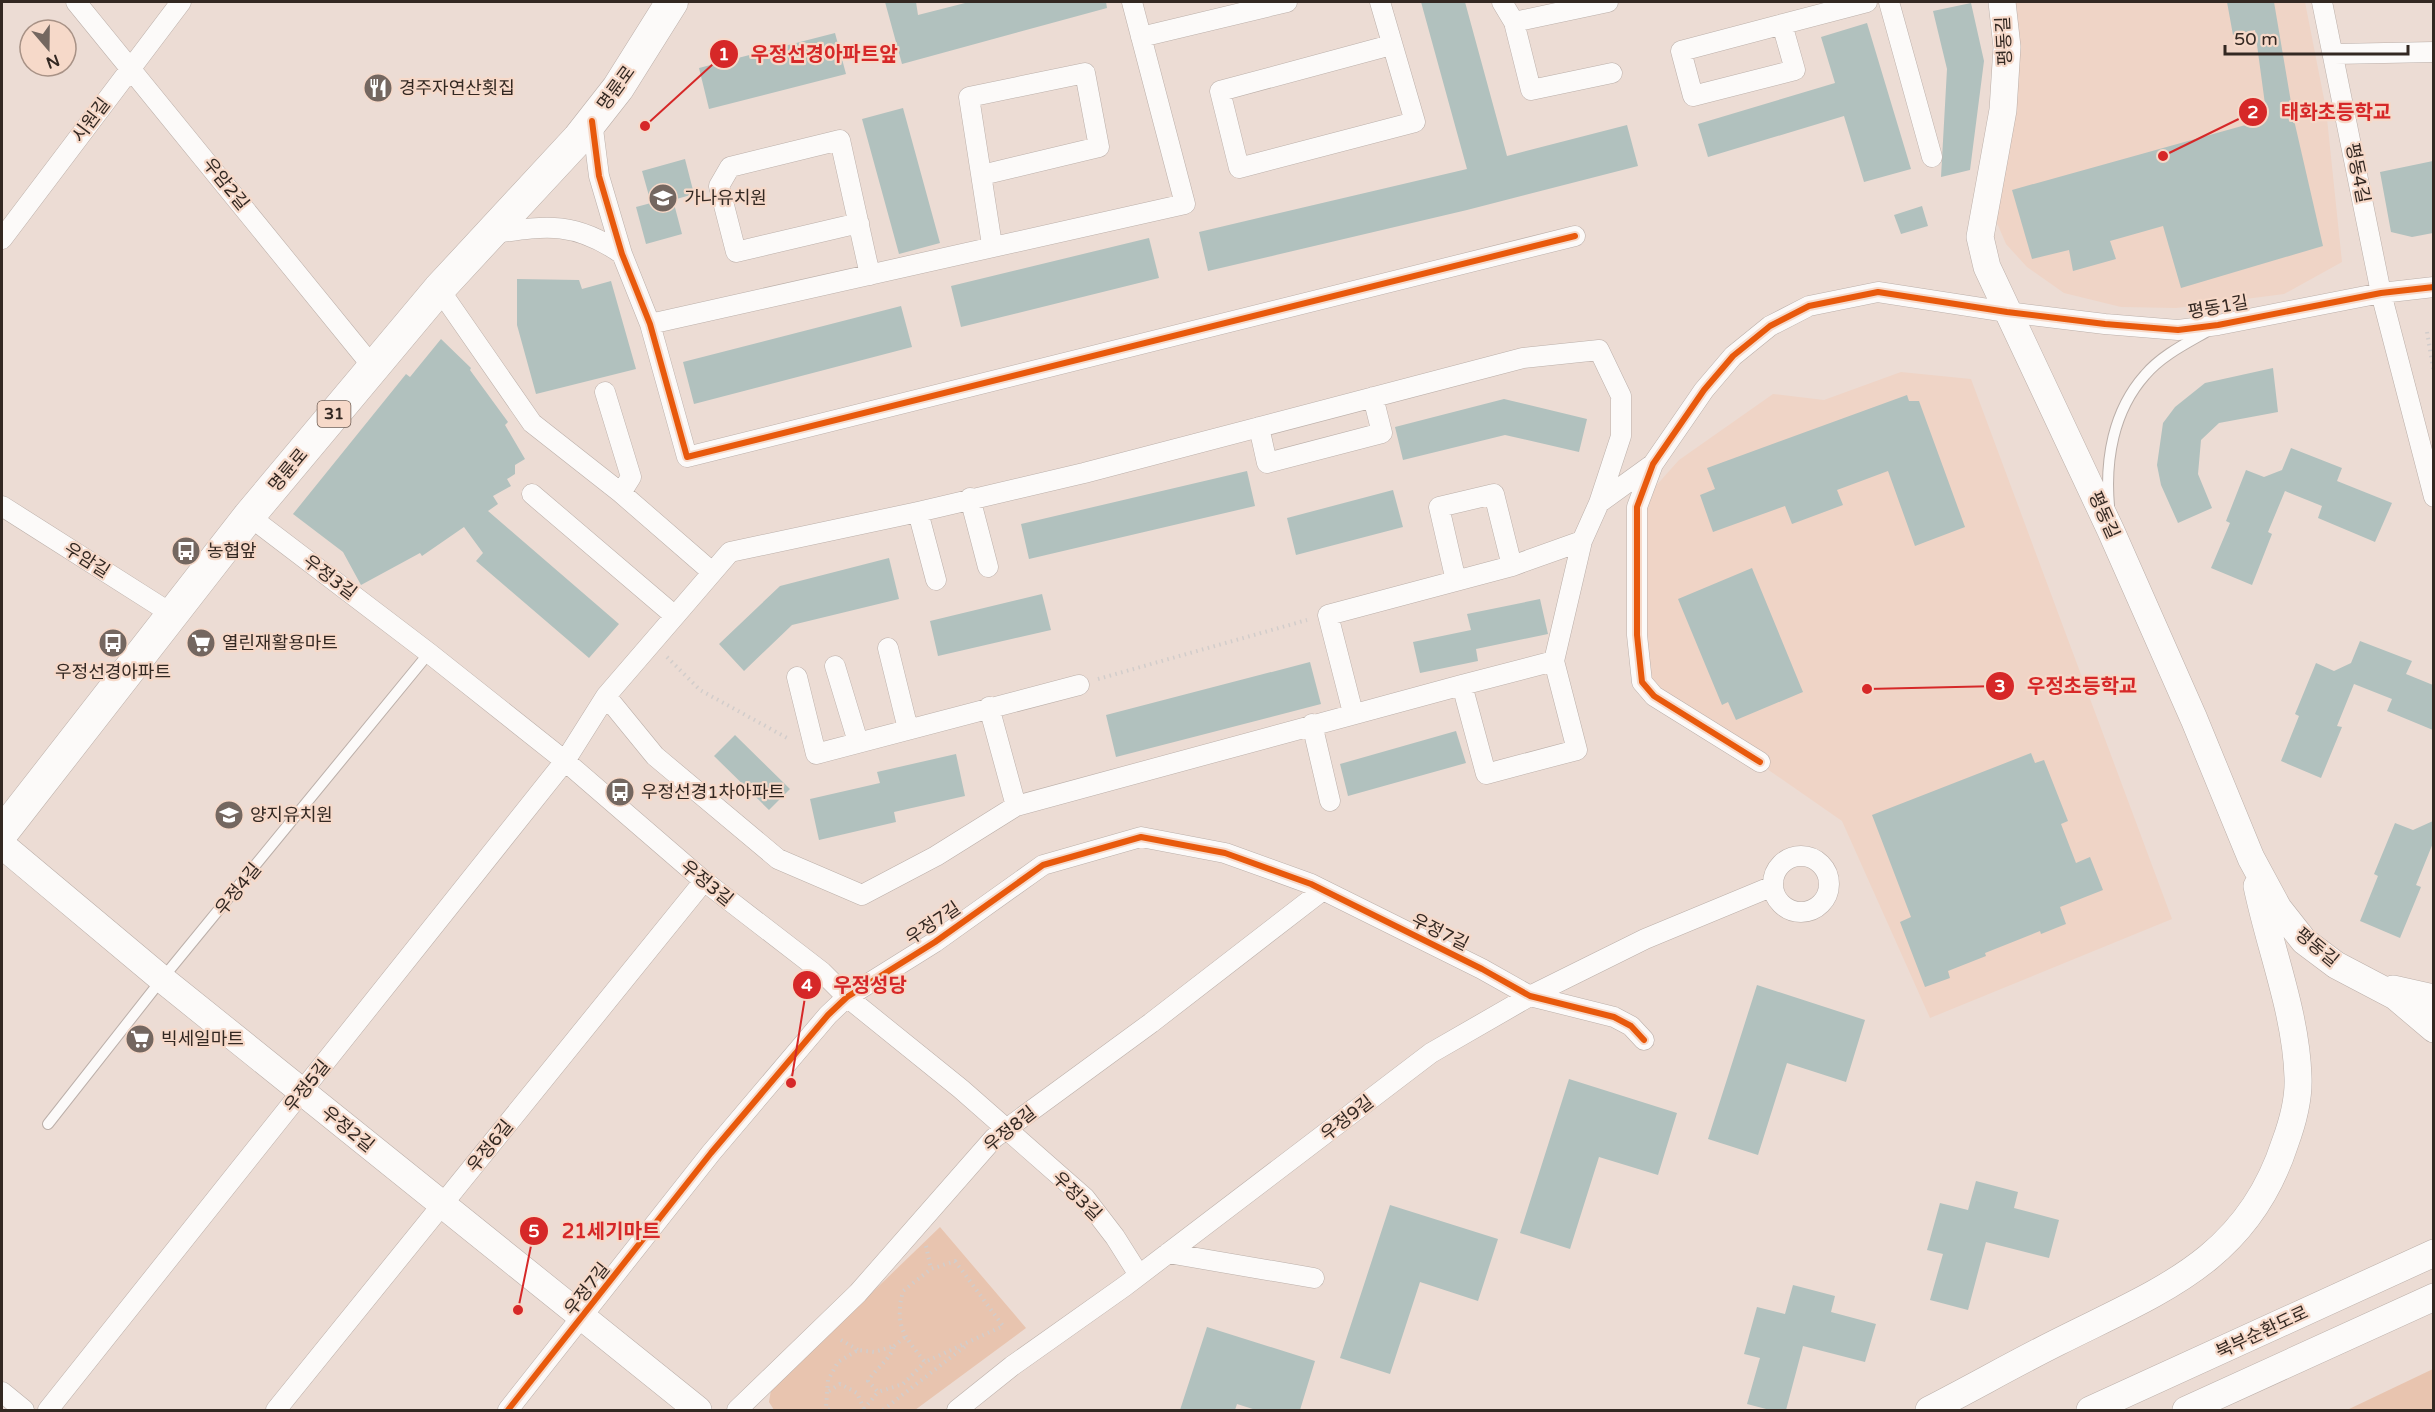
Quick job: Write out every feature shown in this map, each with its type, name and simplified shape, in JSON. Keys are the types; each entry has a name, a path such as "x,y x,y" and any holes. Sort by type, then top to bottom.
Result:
{"main road":[{"name":"명륜로","path":"2,833 249,516 439,289 592,121 655,33 672,2"}],"street":[{"name":"우암2길","path":"76,2 131,66 373,368"},
{"name":"시원길","path":"2,239 181,2"},
{"path":"650,324 992,245 1185,204 1132,2"},
{"path":"1141,37 1287,2"},
{"path":"1380,2 1414,122 1239,168 1220,91 1391,45"},
{"path":"1502,2 1514,22 1531,90 1612,73"},
{"path":"1514,22 1608,2"},
{"path":"1782,24 1795,70 1693,96 1681,51 1782,24 1867,2"},
{"path":"1889,2 1932,157"},
{"name":"평동길","path":"2002,2 2007,47 2003,110 1980,237 1987,267 2111,531 2194,719 2251,858 2278,908 2304,941 2336,965 2364,979"},
{"name":"평동4길","path":"2322,2 2335,54 2381,293 2433,497"},
{"path":"2335,54 2433,52"},
{"path":"982,175 1099,147 1085,73 969,97 992,245"},
{"path":"592,121 598,176 622,254 650,324 687,457 1575,236"},
{"path":"859,223 736,252 719,186 730,167 840,140 859,223 870,275"},
{"path":"489,234 537,227 570,228 598,237 622,254"},
{"name":"평동1길","path":"1653,464 1697,399 1733,356 1770,326 1809,306 1878,292 2007,312 2178,330 2381,293 2433,287"},
{"path":"439,289 532,423 621,493 712,572"},
{"name":"우정5길","path":"48,1410 565,761 606,696 730,552 918,512 1083,473 1523,358 1599,350 1620,396 1621,436 1599,503"},
{"path":"605,392 631,477 621,493"},
{"path":"1258,427 1267,463 1382,433 1373,397"},
{"path":"1462,685 1486,774 1577,750 1554,661 1582,541 1599,503 1653,464"},
{"path":"1653,464 1637,507 1637,635 1642,682 1654,696 1760,762"},
{"path":"532,494 675,616"},
{"path":"1456,581 1439,507 1494,494 1512,566"},
{"path":"970,498 988,567"},
{"name":"우암길","path":"2,506 172,614"},
{"path":"918,512 936,580"},
{"name":"우정3길","path":"249,516 429,653 565,761 704,881 822,972 847,997 961,1089 1085,1198 1115,1237 1139,1275"},
{"path":"1353,713 1328,615 1512,566 1582,541"},
{"path":"888,648 908,729"},
{"path":"606,696 655,756 778,859 862,895 936,856 1016,806 1312,724 1554,661"},
{"path":"835,666 858,742"},
{"path":"797,677 816,754 1079,685"},
{"path":"989,707 1016,806"},
{"path":"1312,724 1330,801"},
{"name":"우정7길","path":"508,1410 584,1317 718,1144 790,1059 847,997 936,942 1043,865 1140,837 1225,853 1323,890 1482,969 1530,996 1614,1017 1631,1026 1644,1040"},
{"name":"우정2길","path":"2,845 162,980 698,1410"},
{"path":"1929,1410 2157,1292 2205,1262 2244,1226 2274,1177 2290,1127 2299,1079 2293,1035 2267,935 2251,858"},
{"name":"우정6길","path":"276,1410 704,881"},
{"name":"우정9길","path":"957,1410 1012,1366 1139,1275 1431,1053 1530,996 1645,939 1773,886"},
{"name":"우정8길","path":"737,1410 858,1293 994,1138 1151,1023 1323,890"},
{"path":"2364,979 2404,992 2433,998"},
{"path":"2364,979 2395,996 2433,1029"},
{"path":"1168,1253 1314,1278"},
{"name":"북부순환도로","path":"2090,1410 2433,1253"},
{"path":"2186,1410 2433,1298"},
{"path":"2,1392 24,1410"}],"lane":[{"path":"2111,531 2107,485 2108,459 2114,431 2125,405 2145,374 2174,350 2218,324"},
{"name":"우정4길","path":"48,1124 162,980 429,653"}],"path":[{"path":"2427,332 2433,373"},
{"path":"1079,685 1328,615"},
{"path":"652,642 700,690 816,754"},
{"path":"828,1391 840,1384 856,1393 863,1410 878,1392 903,1384 925,1362 1003,1326 955,1261 931,1269 903,1291 898,1320 905,1337 925,1362"},
{"path":"829,1410 826,1408 828,1380 838,1362 858,1350 874,1352 894,1346 905,1337"},
{"path":"883,1410 974,1340"},
{"path":"878,1392 868,1381 877,1367 891,1357 894,1346"}],"shaded area":[{"path":"2002,2 2305,2 2326,109 2342,262 2284,294 2176,308 2121,307 2064,293 2027,267 2006,244 1988,202"},
{"path":"1901,372 1971,379 2172,919 1930,1018 1842,821 1642,682 1637,507 1679,460 1773,394 1824,400"},
{"path":"940,1227 1026,1328 915,1410 774,1410 769,1402 771,1390"},
{"path":"2433,1369 2433,1410 2347,1410"}],"building":[{"path":"885,2 916,2 918,15 969,2 1106,2 1107,8 902,64"},
{"path":"1421,2 1465,2 1507,156 1627,125 1638,166 1467,210 1208,271 1199,232 1467,169"},
{"path":"2227,2 2274,2 2294,120 2323,246 2181,288 2163,226 2110,241 2116,259 2073,271 2069,250 2032,259 2012,190 2267,119 2255,30 2233,35"},
{"path":"1971,3 1984,61 1970,170 1941,177 1947,69 1933,11"},
{"path":"1867,23 1911,169 1864,182 1844,116 1708,157 1698,124 1835,83 1821,37"},
{"path":"835,33 846,74 709,109 699,68"},
{"path":"903,108 940,243 899,254 862,119"},
{"name":"가나유치원","path":"685,159 694,194 673,200 682,234 646,244 636,207 651,203 642,171"},
{"path":"2433,161 2433,233 2412,237 2391,232 2380,172"},
{"path":"1922,206 1928,226 1901,234 1894,215"},
{"path":"1149,238 1159,278 961,327 951,286"},
{"path":"517,279 579,280 582,289 611,281 636,369 536,394 517,325"},
{"path":"901,306 912,347 694,404 683,362"},
{"path":"441,339 471,368 470,370 508,422 505,425 525,459 515,465 515,474 507,479 511,486 493,496 498,504 488,511 619,624 589,658 476,561 483,553 464,527 422,556 420,553 361,585 343,552 293,514 406,374 410,377"},
{"path":"2273,368 2278,412 2219,423 2201,440 2198,474 2212,508 2178,523 2161,485 2157,465 2163,423 2175,407 2205,383"},
{"path":"1907,395 1909,401 1919,401 1965,527 1915,546 1888,471 1837,490 1843,505 1792,524 1785,506 1713,532 1700,495 1715,489 1707,468"},
{"path":"1504,399 1587,419 1579,452 1505,435 1403,460 1395,427"},
{"path":"2291,448 2342,468 2337,481 2392,503 2375,542 2318,518 2322,506 2285,491 2268,532 2272,534 2252,585 2211,568 2230,523 2226,521 2246,470 2264,477 2282,470"},
{"path":"1247,471 1255,506 1029,559 1021,524"},
{"path":"1393,490 1403,527 1296,555 1287,518"},
{"path":"889,558 899,599 792,625 744,671 719,644 780,586"},
{"path":"1752,568 1803,692 1736,720 1728,702 1722,705 1678,599"},
{"path":"1042,594 1051,630 938,656 930,621"},
{"path":"1540,599 1548,634 1476,649 1478,661 1420,673 1413,642 1471,630 1467,614"},
{"path":"2360,641 2412,661 2406,674 2433,685 2433,730 2387,711 2392,699 2354,684 2337,726 2342,727 2321,778 2281,761 2299,716 2295,714 2316,663 2334,671 2351,663"},
{"path":"1310,662 1321,704 1116,757 1106,715"},
{"path":"1456,731 1466,763 1348,796 1340,764"},
{"path":"735,735 790,789 769,810 714,756"},
{"path":"2031,753 2035,763 2044,760 2068,821 2061,824 2076,863 2090,857 2103,890 2060,907 2066,924 2041,934 2040,931 1985,953 1986,956 1948,971 1950,978 1925,987 1900,922 1911,917 1872,815"},
{"path":"956,754 965,796 894,812 896,822 819,840 810,799 880,783 877,772"},
{"path":"2433,821 2433,843 2416,885 2421,887 2400,938 2360,921 2378,876 2374,874 2395,823 2413,830"},
{"path":"1757,985 1865,1020 1846,1082 1787,1063 1758,1155 1708,1139"},
{"path":"1569,1079 1677,1113 1658,1175 1599,1157 1570,1249 1520,1233"},
{"path":"1976,1181 2018,1192 2014,1208 2059,1220 2049,1258 1986,1242 1968,1310 1930,1300 1943,1254 1927,1250 1940,1203 1968,1210"},
{"path":"1390,1205 1498,1239 1478,1301 1420,1282 1390,1374 1340,1358"},
{"path":"1793,1285 1835,1296 1831,1312 1876,1324 1865,1362 1803,1346 1786,1410 1770,1410 1747,1404 1760,1358 1744,1354 1757,1307 1785,1314"},
{"path":"1207,1327 1315,1361 1300,1410 1256,1410 1237,1404 1235,1410 1180,1410"}],"cycle path":[{"path":"592,121 599,176 622,254 650,324 687,457 1575,236"},
{"path":"1760,762 1654,696 1642,682 1637,635 1637,507 1653,464 1704,390 1733,356 1770,326 1809,306 1878,292 2007,312 2178,330 2218,325 2381,293 2434,287"},
{"path":"508,1410 711,1153 828,1015 847,997 935,942 1043,865 1141,837 1225,853 1311,884 1482,969 1530,996 1614,1017 1631,1026 1644,1040"}],"place":[{"name":"경주자연산횟집","path":"378,88"},
{"name":"우정선경아파트앞","path":"645,126"},
{"name":"태화초등학교","path":"2163,156"},
{"name":"가나유치원","path":"663,198"},
{"name":"농협앞","path":"186,551"},
{"name":"우정선경아파트","path":"113,643"},
{"name":"열린재활용마트","path":"201,643"},
{"name":"우정초등학교","path":"1867,689"},
{"name":"우정선경1차아파트","path":"620,792"},
{"name":"양지유치원","path":"229,815"},
{"name":"빅세일마트","path":"140,1039"},
{"name":"우정성당","path":"791,1083"},
{"name":"21세기마트","path":"518,1310"}]}
